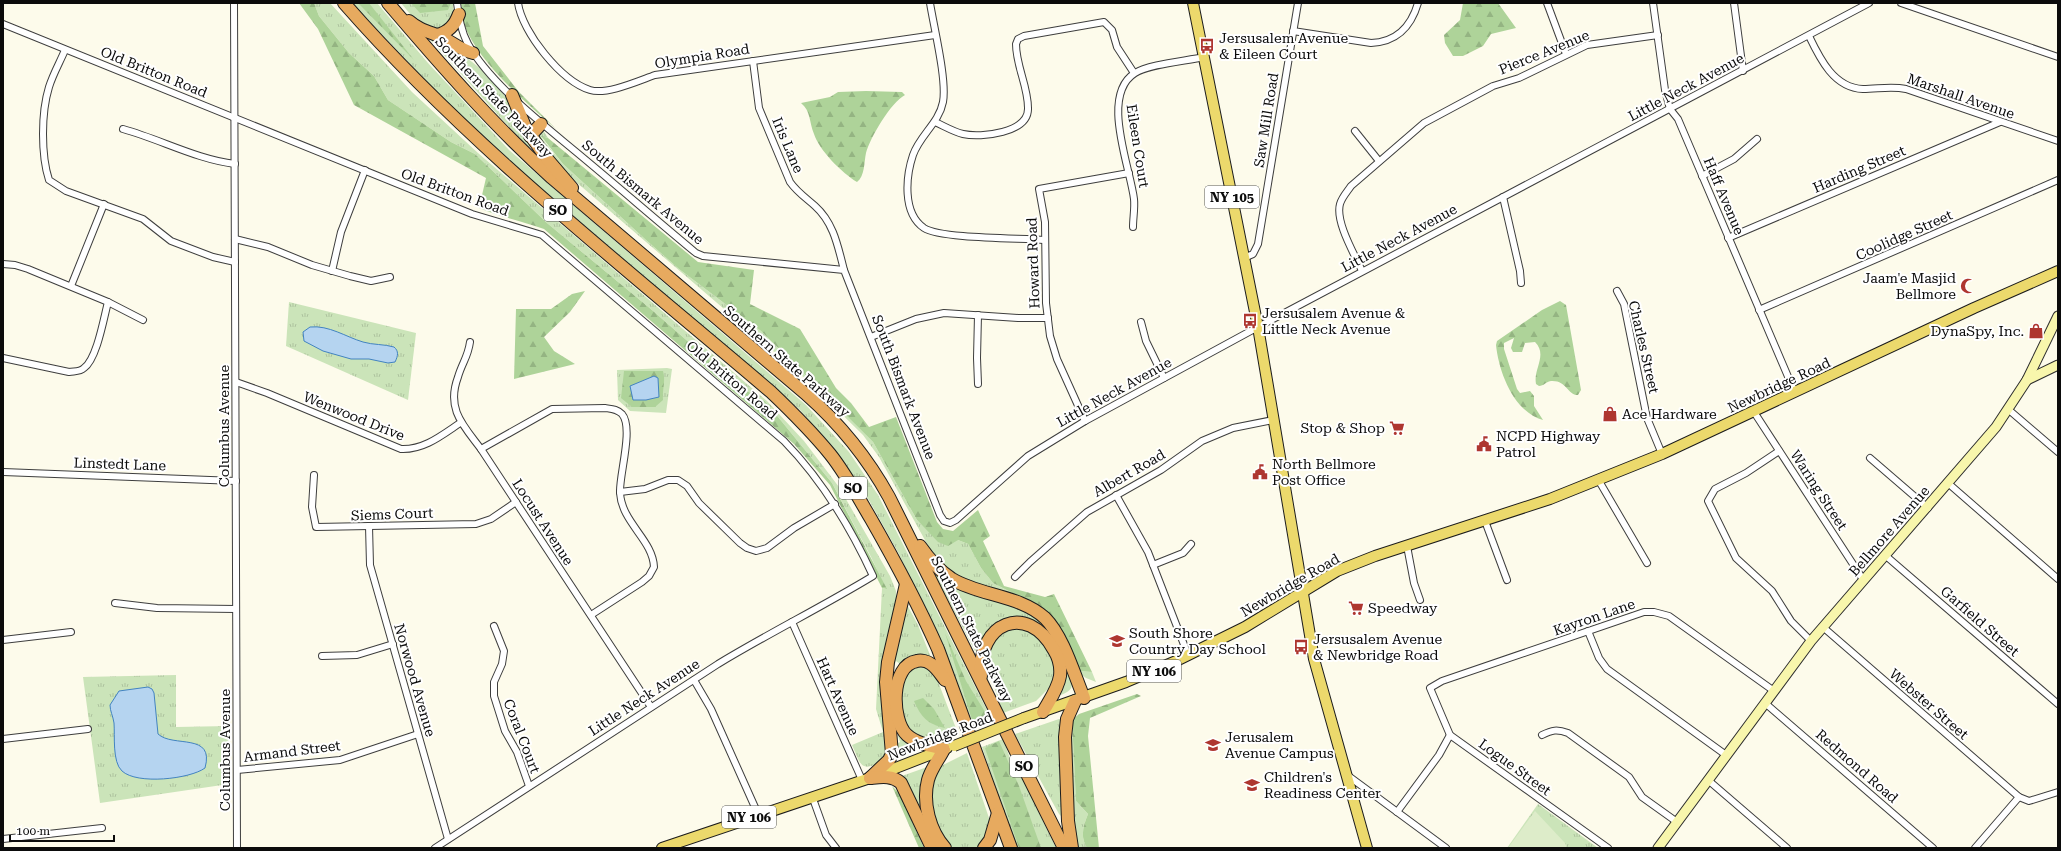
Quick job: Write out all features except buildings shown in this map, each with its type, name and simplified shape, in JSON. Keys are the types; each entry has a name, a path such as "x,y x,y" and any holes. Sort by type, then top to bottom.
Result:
{"highway":[{"name":"SO","path":"344,3 433,96 501,161 771,392 806,425 831,455 852,486 906,584 933,637 1011,848"},
{"path":"389,5 419,29 437,35 465,51 473,53"},
{"name":"Southern State Parkway","path":"389,5 464,92 514,144 825,411 842,429 868,462 904,527 1064,848"},
{"path":"437,35 444,33 453,26 458,8"},
{"path":"512,95 530,136 548,160 595,215"},
{"path":"530,136 541,124"},
{"path":"904,527 937,568 953,579 1027,607 1045,618 1059,639 1079,699 1067,719 1065,737 1068,821 1072,848"},
{"path":"866,779 890,760 892,754 886,682 888,662 906,584"},
{"path":"984,685 981,670 981,655 990,637 1003,626 1015,623 1030,625 1038,630 1049,642 1060,665 1058,684 1043,712"},
{"path":"945,848 932,829 927,804 927,789 931,774 949,748 916,741 905,733 898,720 897,691 902,671 913,661 921,660 931,663 952,687"},
{"path":"866,779 886,777 896,778 901,783 932,848"},
{"path":"984,848 990,840 998,813"}],"main road":[{"name":"NY 105","path":"1193,3 1258,327 1302,592"},
{"name":"Newbridge Road","path":"662,848 758,814 866,779 1024,718 1151,672 1245,627 1337,572 1407,546 1486,521 1599,480 1662,454 1974,308 2058,272"},
{"name":"Bellmore Avenue","path":"1658,848 1811,641 1928,508 2009,410 2027,380 2058,316"},
{"path":"2027,380 2058,366"},
{"path":"1302,592 1320,688 1367,848"}],"street":[{"name":"Columbus Avenue","path":"234,3 237,848"},
{"name":"Olympia Road","path":"518,3 524,25 537,45 568,77 590,90 600,91 619,87 655,75 935,35"},
{"path":"930,3 944,92 942,103 935,122 916,148 908,172 907,189 909,204 918,223 929,230 944,234 1044,240"},
{"name":"Saw Mill Road","path":"1244,258 1253,254 1258,244 1298,3"},
{"path":"1293,31 1371,43 1381,43 1392,39 1406,29 1414,18 1418,3"},
{"path":"1547,3 1566,54"},
{"name":"Haff Avenue","path":"1653,3 1665,90 1670,109 1678,119 1795,393"},
{"path":"1734,3 1743,71"},
{"name":"Little Neck Avenue","path":"956,520 1028,456 1085,421 1362,271 1870,3"},
{"path":"1901,3 2058,57"},
{"name":"South Bismark Avenue","path":"458,8 462,31 473,53 512,95 541,124 696,253 702,256 844,270 872,337 942,519 948,523 956,520"},
{"path":"935,122 962,134 976,136 1007,130 1022,122 1028,110 1016,44 1018,39 1024,36 1099,21 1104,22 1112,30 1118,47 1134,73 1145,69 1204,57"},
{"name":"Old Britton Road","path":"3,24 481,218 542,235 776,433 808,466 835,504 853,533 873,576"},
{"name":"Pierce Avenue","path":"1362,271 1340,220 1340,205 1343,196 1351,186 1424,123 1493,86 1518,78 1587,44 1658,35"},
{"name":"Marshall Avenue","path":"1809,36 1828,70 1844,84 1863,89 1888,86 1906,89 2058,142"},
{"path":"65,50 49,87 46,103 44,143 46,170 50,180 57,186 143,219 171,241 213,257 235,262"},
{"name":"Iris Lane","path":"753,61 759,108 790,182 796,190 815,206 830,224 834,233 844,270"},
{"name":"Eileen Court","path":"1133,227 1134,201 1118,105 1122,87 1134,73"},
{"name":"Harding Street","path":"1728,238 2000,122"},
{"path":"123,129 153,137 209,160 235,164"},
{"path":"1355,131 1379,161"},
{"path":"1702,176 1734,159 1758,140"},
{"path":"332,271 341,232 365,170"},
{"name":"Howard Road","path":"1085,421 1057,359 1050,336 1044,222 1039,189 1129,173"},
{"name":"Coolidge Street","path":"1759,310 2058,180"},
{"path":"1503,197 1520,271 1521,283"},
{"path":"71,286 104,204"},
{"path":"235,239 268,247 312,265 371,281 390,277"},
{"path":"3,264 15,265 28,269 71,286 108,302 143,320"},
{"name":"Charles Street","path":"1617,291 1624,304 1647,418 1662,454"},
{"path":"3,358 69,372 78,371 84,368 91,359 108,302"},
{"path":"872,337 930,315 944,313 1048,318"},
{"path":"978,315 976,358 978,384"},
{"path":"1141,322 1146,341 1164,378"},
{"name":"Locust Avenue","path":"470,342 469,354 458,377 454,390 455,409 460,423 481,449 651,707"},
{"name":"Wenwood Drive","path":"236,382 274,396 401,449 417,448 460,423"},
{"path":"481,449 552,409 614,409 622,415 626,427 620,492 624,512 651,555 654,567 649,576 642,582 591,615"},
{"path":"2009,410 2058,452"},
{"name":"Waring Street","path":"1754,412 1864,581"},
{"name":"Albert Road","path":"1015,578 1081,517 1116,495 1161,470 1212,436 1233,428 1273,420"},
{"path":"1780,452 1716,489 1708,501 1736,558 1772,591 1791,621 1811,641"},
{"path":"1870,458 1928,508"},
{"name":"Linstedt Lane","path":"3,472 236,481"},
{"name":"Siems Court","path":"314,475 312,507 316,527 482,523 516,502"},
{"path":"620,492 645,489 668,480 678,480 687,486 699,503 740,543 747,548 756,551 767,548 794,528 835,504"},
{"path":"1599,480 1647,563"},
{"path":"1948,484 2058,579"},
{"path":"1116,495 1148,552 1188,655"},
{"path":"1486,521 1507,580"},
{"name":"Norwood Avenue","path":"369,526 370,565 448,839"},
{"path":"1153,565 1183,553 1191,544"},
{"path":"1407,546 1414,583 1420,600"},
{"name":"Garfield Street","path":"1886,556 2058,704"},
{"name":"Little Neck Avenue","path":"435,848 749,645 873,576"},
{"path":"115,603 156,608 236,609"},
{"name":"Kayron Lane","path":"1450,735 1430,688 1442,681 1644,612 1660,613 1678,622 1774,691"},
{"name":"Hart Avenue","path":"792,622 866,779"},
{"name":"Coral Court","path":"494,626 504,651 502,664 494,682 494,696 505,730 517,752 529,786"},
{"name":"Webster Street","path":"1824,628 2019,797"},
{"path":"1588,631 1599,658 1608,669 1726,755"},
{"path":"3,640 71,632"},
{"path":"322,656 357,654 393,644"},
{"path":"694,680 711,709 758,814"},
{"name":"Redmond Road","path":"1765,703 1932,848"},
{"path":"3,739 88,729"},
{"path":"1542,735 1551,730 1558,730 1568,733 1629,777 1642,797 1677,822"},
{"name":"Armand Street","path":"237,770 340,760 418,734"},
{"path":"1397,812 1439,755 1450,735"},
{"name":"Logue Street","path":"1450,735 1608,848"},
{"path":"1346,774 1446,848"},
{"path":"1708,780 1787,848"},
{"path":"1976,848 2019,797 2029,801 2058,792"},
{"path":"812,796 826,834 836,848"},
{"path":"3,839 102,828"}],"green space":[{"path":"299,3 314,3 319,16 349,53 374,76 388,100 451,142 475,154 547,223 652,310 740,387 765,401 832,483 887,589 882,588 830,485 794,444 544,229 479,208 486,178 354,105 318,29"},
{"path":"314,3 330,3 412,92 478,153 767,401 804,441 839,487 890,576 896,591 897,608 884,661 889,739 884,761 866,767 860,763 852,745 883,732 876,709 882,588 886,589 832,483 765,401 740,387 652,310 547,223 475,154 451,142 388,100 374,76 349,53 319,16"},
{"path":"352,3 377,3 428,63 509,150 806,405 849,452 878,495 991,718 974,725 899,554 870,502 841,458 800,410 501,154 451,107"},
{"path":"358,3 369,3 414,60"},
{"path":"401,3 453,3 453,13 449,23 438,31 415,20"},
{"path":"411,3 451,3 448,10 420,13"},
{"path":"461,3 475,3 483,46 519,92 556,129 517,94 491,67 470,38 462,17"},
{"path":"1463,3 1498,3 1516,28 1491,34 1483,46 1463,56 1453,56 1445,43 1444,35 1460,20"},
{"path":"425,34 459,52 489,76 510,101 531,145 529,148 498,115"},
{"path":"450,54 461,58 499,100 482,92"},
{"path":"838,92 902,92 905,95 899,99 888,112 876,130 868,146 862,176 857,182 838,167 821,147 812,130 807,110 801,103 830,97"},
{"path":"543,130 548,138 541,137 563,164 679,269 761,331 873,442 917,520 935,538 958,540 968,544 981,568 993,583 1046,610 1059,627 1078,671 1092,672 1096,682 1086,678 1075,670 1052,621 962,579 946,569 931,551 879,457 863,435 808,381 561,169 536,140 535,131"},
{"path":"541,136 548,138 698,262 754,270 750,304 800,329 836,388 851,403 869,427 896,417 937,522 943,529 953,531 978,510 990,536 983,541 1004,586 1045,597 1054,594 1092,672 1078,671 1059,627 1046,610 993,583 981,568 968,544 958,540 948,546 938,542 917,520 873,442 761,331 679,269 646,240 563,164"},
{"path":"585,291 570,312 544,337 554,351 575,364 514,379 516,309 551,309 572,294"},
{"path":"1560,301 1566,305 1581,390 1578,395 1571,393 1564,385 1556,381 1551,381 1541,386 1536,384 1536,373 1540,352 1539,347 1535,342 1525,343 1522,352 1513,352 1511,348 1514,338 1504,343 1504,349 1517,389 1520,393 1530,391 1534,396 1534,406 1543,420 1533,416 1516,400 1505,379 1496,345 1497,341 1542,310"},
{"path":"289,302 416,333 408,400 286,346"},
{"path":"672,369 666,413 630,411 618,400 617,370"},
{"path":"624,371 663,371 663,400 655,407 632,407 621,398"},
{"path":"936,571 1038,617 1049,629 1045,632 1023,619 998,620 998,624 988,631 979,648 975,651 934,573"},
{"path":"905,601 918,625 932,660 912,657 900,664 896,661 892,673 890,667"},
{"path":"1021,627 1045,644 1053,660 1054,679 1050,689 1049,688 1036,701 1003,713 985,660 989,643 1002,630"},
{"path":"945,633 966,681 987,715 973,723"},
{"path":"1063,659 1072,684 1068,691 1054,697"},
{"path":"922,663 934,671 957,731 937,739 925,736 924,739 908,734 899,707 905,670"},
{"path":"176,675 176,727 229,726 229,784 100,803 83,677"},
{"path":"1137,694 1141,696 1090,718 1088,736 1099,848 1087,848 1083,831 1088,814 1076,801 1072,720 1079,714"},
{"path":"923,698 934,709 945,728 929,722 922,716 914,701"},
{"path":"1059,719 1062,720 1063,818 1059,814 1015,734"},
{"path":"1070,720 1072,720 1076,801 1088,814 1083,831 1087,848 1079,848 1074,834"},
{"path":"899,734 920,748 894,758 896,744 900,742 898,736"},
{"path":"1003,739 1015,772 1020,774 1056,848 1016,848 982,747"},
{"path":"999,741 1019,786 1041,848 1019,848 985,748"},
{"path":"967,753 989,818 990,831 979,848 949,848 931,811 932,774 939,767"},
{"path":"930,766 929,831 899,777"},
{"path":"892,786 899,793 924,848 919,848"},
{"path":"1538,804 1598,848 1507,848"},
{"path":"1535,811 1565,843 1567,848 1508,848"}],"water":[{"path":"310,327 324,328 371,344 394,347 398,354 397,358 395,362 388,363 369,359 351,359 323,351 304,341 303,332"},
{"path":"654,376 658,378 659,397 646,400 633,400 630,386"},
{"path":"148,687 152,689 154,693 158,734 165,738 198,745 204,749 206,757 205,768 188,775 164,779 151,779 129,775 122,771 119,767 115,755 114,723 110,705 119,691"}],"place":[{"name":"Jersusalem Avenue & Eileen Court","path":"1207,46"},
{"name":"Jaam'e Masjid Bellmore","path":"1968,286"},
{"name":"Jersusalem Avenue & Little Neck Avenue","path":"1250,321"},
{"name":"DynaSpy, Inc.","path":"2036,331"},
{"name":"Ace Hardware","path":"1610,414"},
{"name":"Stop & Shop","path":"1397,428"},
{"name":"NCPD Highway Patrol","path":"1484,444"},
{"name":"North Bellmore Post Office","path":"1260,472"},
{"name":"Speedway","path":"1356,608"},
{"name":"South Shore Country Day School","path":"1117,641"},
{"name":"Jersusalem Avenue & Newbridge Road","path":"1301,647"},
{"name":"Jerusalem Avenue Campus","path":"1213,745"},
{"name":"Children's Readiness Center","path":"1252,785"}]}
